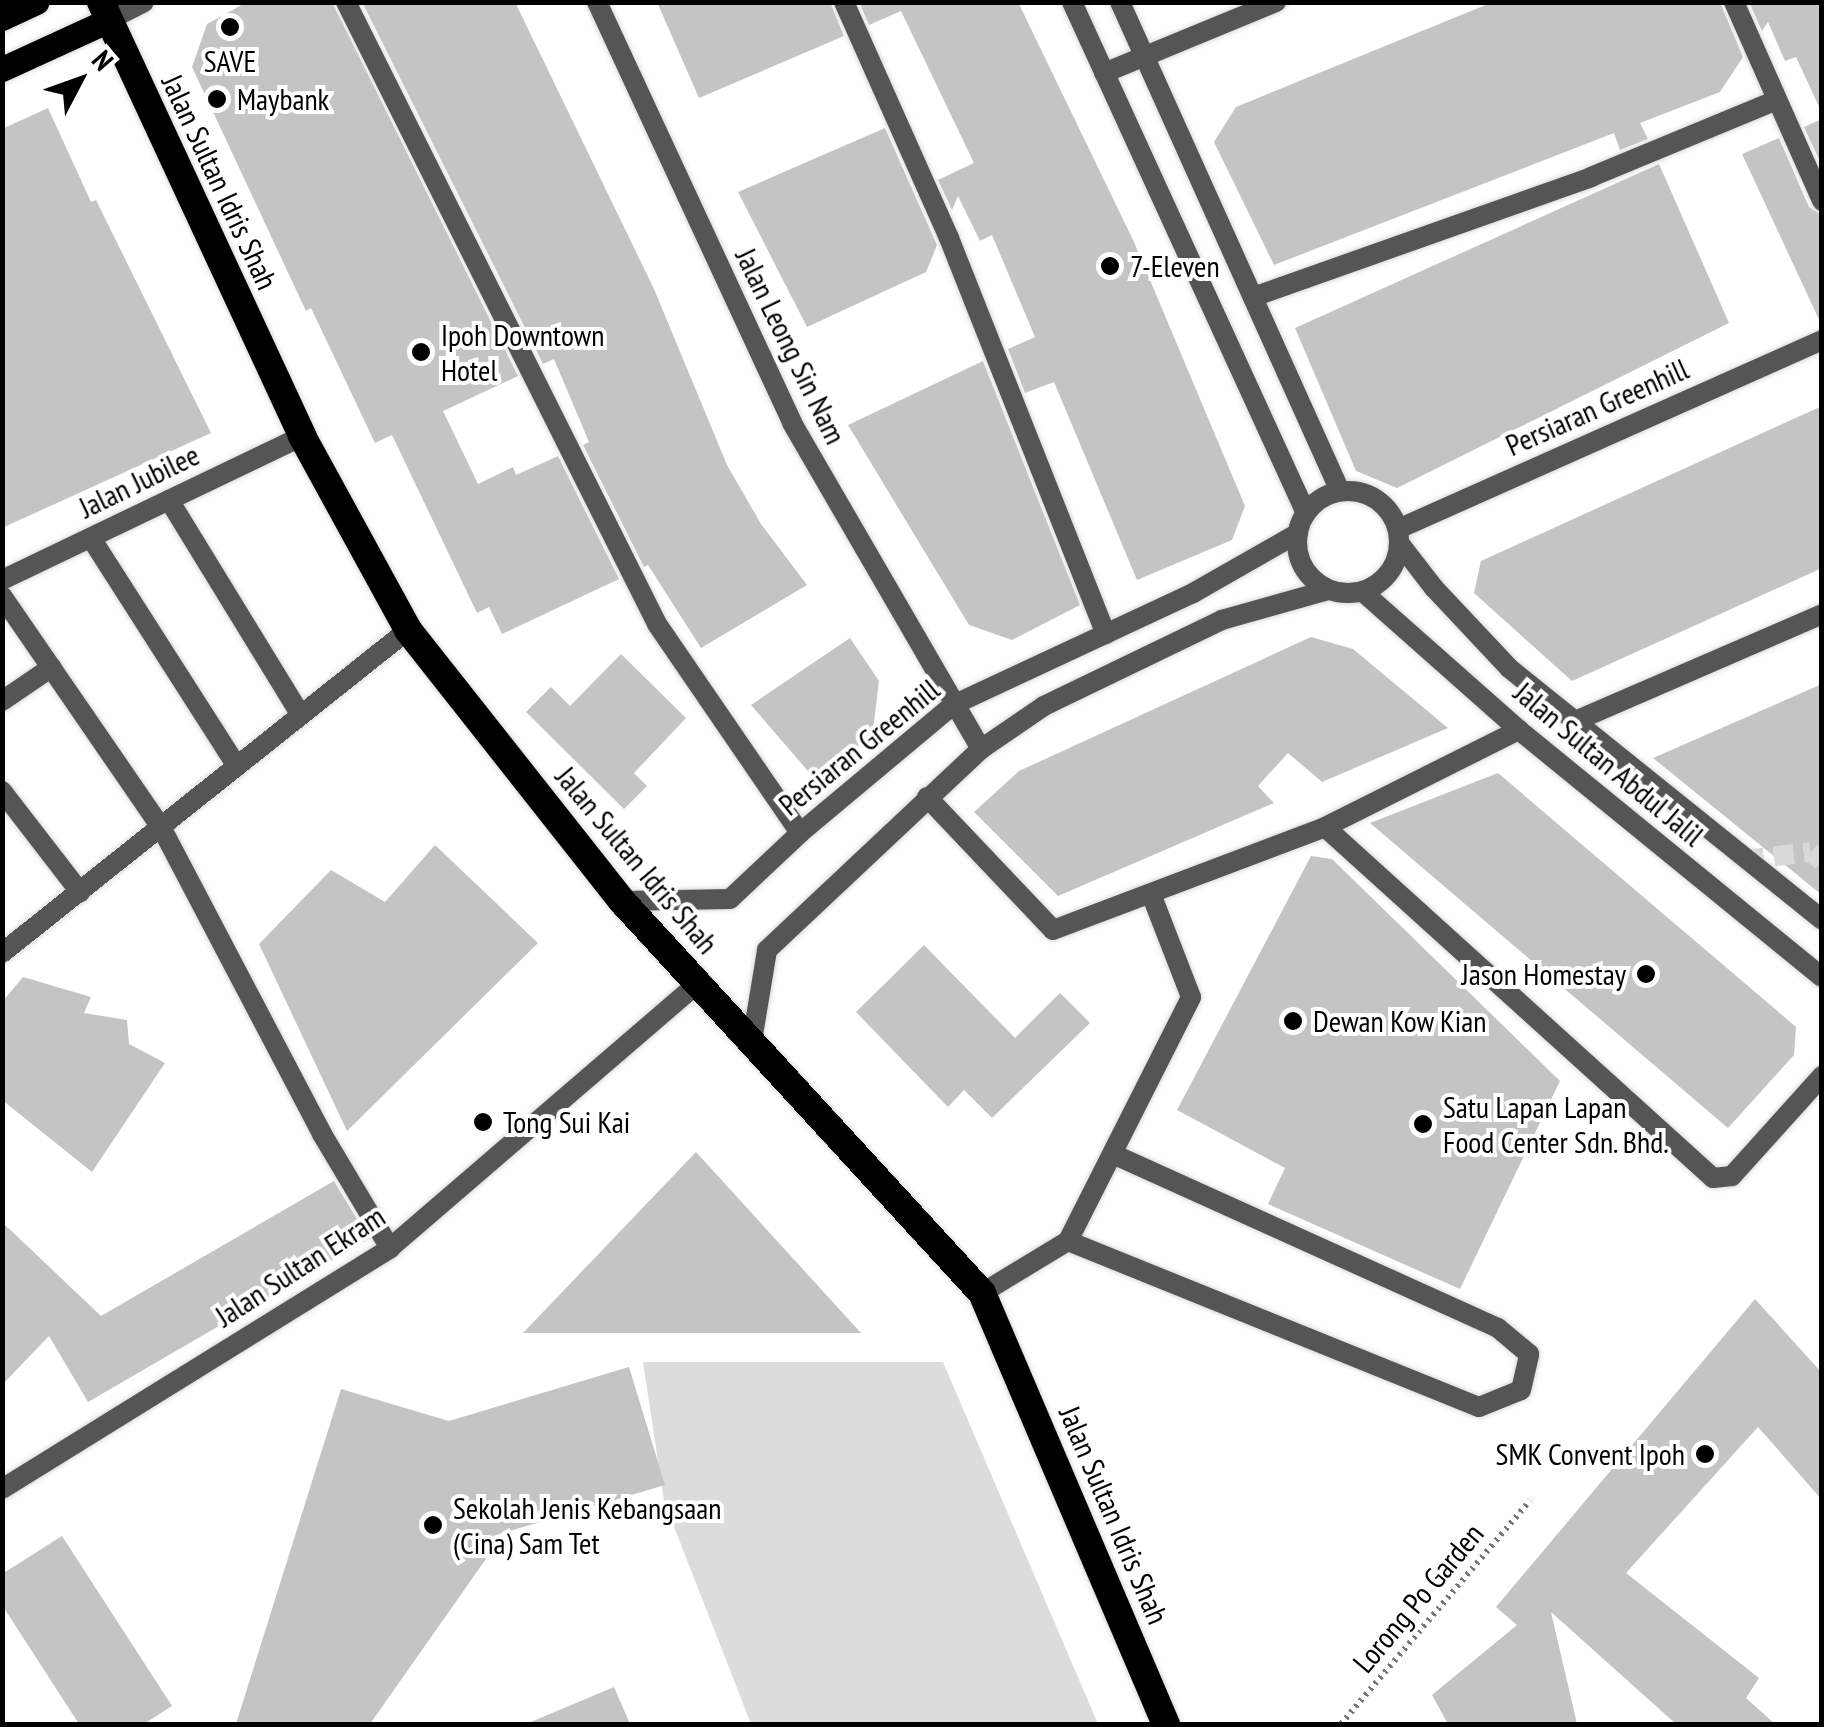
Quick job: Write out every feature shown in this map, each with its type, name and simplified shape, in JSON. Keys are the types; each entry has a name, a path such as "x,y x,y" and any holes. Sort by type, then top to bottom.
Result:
{"highway":[{"name":"Jalan Sultan Idris Shah","path":"105,11 302,436 408,630 622,901 982,1293 1166,1724"}],"main road":[{"path":"2,18 36,2"},
{"path":"2,69 105,11"}],"street":[{"path":"105,11 144,2"},
{"path":"346,2 657,624 800,833"},
{"name":"Jalan Leong Sin Nam","path":"597,2 792,423 981,749"},
{"path":"844,2 949,238 1106,634"},
{"path":"1072,2 1302,523 1303,566 1328,590"},
{"path":"1120,2 1340,492"},
{"path":"1104,74 1276,2"},
{"path":"1734,2 1822,201"},
{"path":"1253,298 1591,177 1777,100"},
{"name":"Persiaran Greenhill","path":"1399,536 1822,340"},
{"name":"Jalan Jubilee","path":"2,580 302,436"},
{"path":"752,1041 767,950 981,749 1044,706 1222,620 1328,590 1363,592 1390,574 1399,536 1392,515 1370,495 1327,495 1302,523"},
{"path":"170,500 301,715"},
{"name":"Persiaran Greenhill","path":"622,901 730,899 800,833 953,705 1193,593 1302,523"},
{"name":"Jalan Sultan Abdul Jalil","path":"1399,536 1434,588 1509,668 1822,920"},
{"path":"90,538 237,766"},
{"name":"Jalan Sultan Abdul Jalil","path":"1363,592 1519,730 1822,977"},
{"path":"2,596 162,827 322,1134 390,1248"},
{"path":"1572,722 1822,614"},
{"path":"2,953 408,630"},
{"path":"2,702 52,667"},
{"path":"927,797 1054,930 1325,827 1519,730"},
{"path":"2,791 80,892"},
{"path":"1325,827 1714,1178 1732,1176 1822,1076"},
{"path":"982,1293 1068,1241 1190,998 1151,894"},
{"name":"Jalan Sultan Ekram","path":"2,1488 390,1248 698,982"},
{"path":"1068,1241 1480,1406 1520,1390 1529,1354 1498,1328 1112,1154"}],"path":[{"name":"Lorong Po Garden","path":"1341,1724 1530,1500"}],"shaded area":[{"path":"643,1362 943,1362 1098,1724 751,1724 664,1501"}],"building":[{"path":"247,2 332,2 518,376 443,411 478,484 513,467 516,475 558,456 619,579 502,634 489,607 477,613 392,435 375,443 311,308 306,311 192,67 207,24"},
{"path":"362,2 515,2 654,289 727,465 761,524 807,585 701,648 648,565 644,567 583,445 589,442 554,359 543,364"},
{"path":"657,2 830,2 844,36 699,98"},
{"path":"859,2 1018,2 1134,242 1245,506 1232,540 1137,580 1054,382 1025,393 1008,349 1035,337 992,235 980,241 958,196 952,210 938,180 974,163 901,11 869,25"},
{"path":"1493,2 1720,2 1743,57 1720,92 1640,123 1648,139 1620,150 1614,133 1274,265 1214,142 1236,107"},
{"path":"1749,2 1822,2 1822,113 1796,57 1785,61 1768,22 1762,31"},
{"path":"48,108 91,202 96,200 211,433 2,528 2,129"},
{"path":"1822,119 1822,166 1804,127"},
{"path":"885,128 937,245 926,272 807,327 738,192"},
{"path":"1779,138 1809,207 1822,215 1822,326 1742,154"},
{"path":"1659,164 1729,323 1397,488 1356,471 1295,328"},
{"path":"983,361 1080,605 1012,640 969,625 848,425"},
{"path":"1822,406 1822,568 1572,681 1474,593 1481,561"},
{"path":"1311,637 1353,649 1448,728 1322,782 1288,753 1258,786 1274,803 1058,896 974,812 1019,771"},
{"path":"850,638 879,681 873,731 820,785 751,705"},
{"path":"621,654 686,718 634,773 647,786 624,809 526,712 551,687 570,706"},
{"path":"1822,684 1822,895 1653,758"},
{"path":"1498,773 1796,1027 1794,1055 1728,1128 1370,823"},
{"path":"435,845 538,943 347,1131 259,944 331,870 385,902"},
{"name":"Satu Lapan Lapan Food Center Sdn. Bhd.","path":"1311,856 1332,859 1560,1081 1460,1289 1268,1204 1285,1168 1177,1110"},
{"path":"924,945 1015,1038 1060,993 1090,1023 992,1118 964,1090 948,1107 856,1012"},
{"path":"23,977 91,997 84,1013 127,1020 129,1044 165,1063 92,1172 2,1100 2,1002"},
{"path":"696,1152 861,1333 523,1333"},
{"path":"334,1181 369,1239 88,1402 49,1336 2,1385 2,1222 101,1316"},
{"path":"1755,1299 1822,1373 1822,1500 1758,1427 1626,1573 1759,1678 1746,1698 1775,1724 1676,1724 1551,1612 1577,1724 1448,1724 1432,1695 1517,1625 1496,1607"},
{"name":"Sekolah Jenis Kebangsaan (Cina) Sam Tet","path":"629,1367 665,1485 486,1538 488,1556 370,1724 236,1724 341,1389 449,1421"},
{"path":"62,1536 172,1706 144,1724 79,1724 2,1605 2,1574"},
{"path":"614,1687 630,1724 526,1724"}],"tunnel":[{"path":"1744,860 1811,852 1822,861"}],"place":[{"name":"SAVE","path":"230,27"},
{"name":"Maybank","path":"217,99"},
{"name":"7-Eleven","path":"1110,266"},
{"name":"Ipoh Downtown Hotel","path":"421,352"},
{"name":"Jason Homestay","path":"1646,974"},
{"name":"Dewan Kow Kian","path":"1293,1021"},
{"name":"Tong Sui Kai","path":"483,1122"},
{"name":"Satu Lapan Lapan Food Center Sdn. Bhd.","path":"1423,1124"},
{"name":"SMK Convent Ipoh","path":"1705,1454"},
{"name":"Sekolah Jenis Kebangsaan (Cina) Sam Tet","path":"433,1525"}]}
